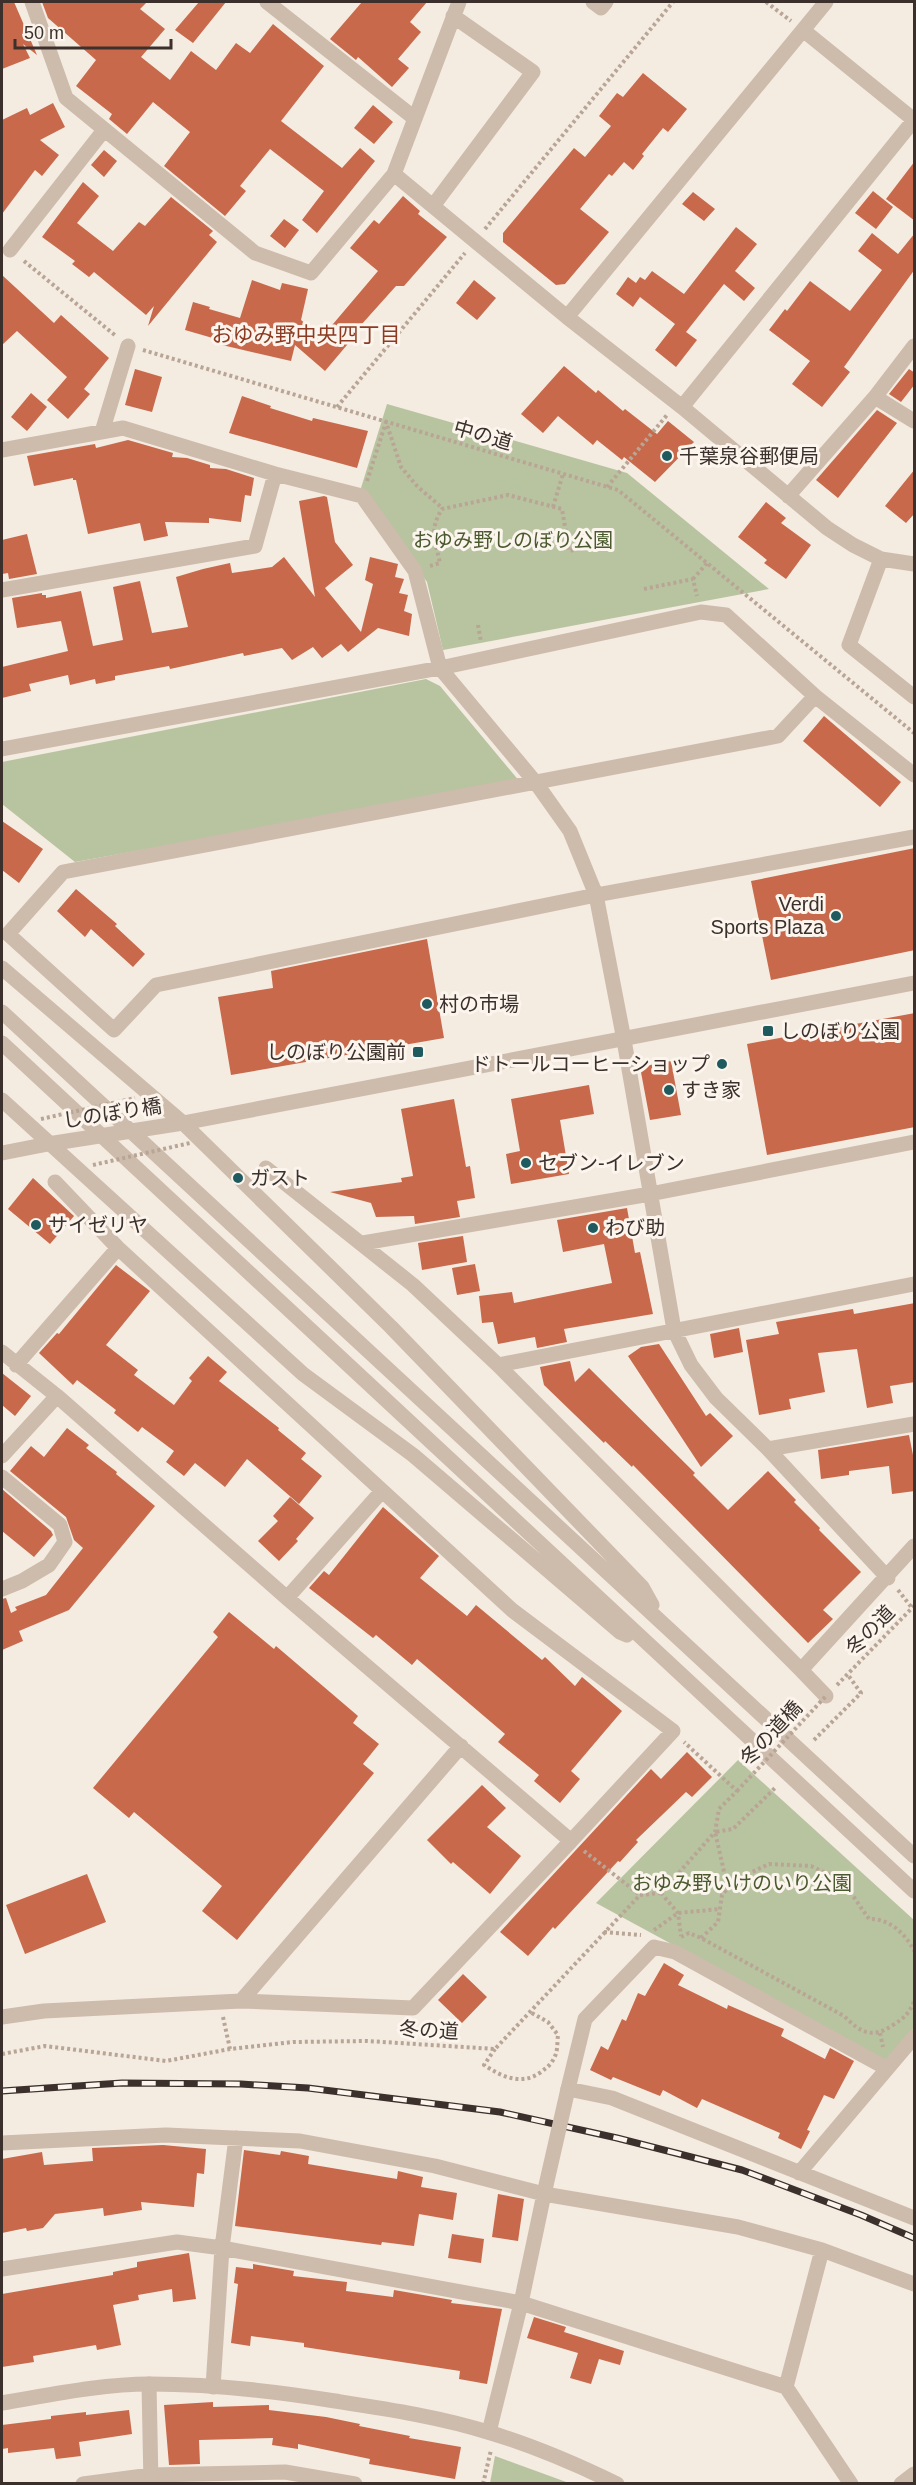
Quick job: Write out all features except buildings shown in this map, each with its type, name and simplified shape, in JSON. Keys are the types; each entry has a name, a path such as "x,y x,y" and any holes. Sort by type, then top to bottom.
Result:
{"street":[{"path":"32,2 66,98 255,254 311,273 394,174 413,117 456,9 533,72 433,206"},
{"path":"267,2 413,117"},
{"path":"593,2 601,8 606,2"},
{"path":"567,317 826,2"},
{"path":"679,405 915,120 803,30"},
{"path":"10,250 104,130"},
{"path":"394,174 827,528 881,559 915,564"},
{"path":"102,432 128,346"},
{"path":"788,496 875,397 915,346"},
{"path":"875,397 915,421"},
{"path":"2,450 123,428 275,474 362,496 415,571 440,668 536,783 570,831 596,895 624,1040 674,1330 691,1365 716,1398 768,1449 888,1578"},
{"path":"2,590 255,546 275,474"},
{"path":"881,559 849,645 915,697"},
{"path":"2,749 440,668 701,612 726,615 815,696 915,775"},
{"path":"815,696 778,736 63,872 8,934 114,1030 156,985 596,895 915,837"},
{"path":"2,968 183,1123 391,1327 642,1587 660,1618"},
{"name":"しのぼり橋","path":"2,1153 183,1123 915,983"},
{"path":"2,1012 915,1856"},
{"path":"2,1043 464,1471 646,1644 915,1891"},
{"path":"2,1100 303,1374 413,1455 620,1632 646,1644"},
{"path":"363,1243 650,1194 915,1142"},
{"path":"266,1168 363,1243 498,1365 826,1696"},
{"path":"2,2017 44,2011 241,2001 413,2008 673,1731 512,1610 118,1248 56,1182"},
{"path":"16,1365 118,1248"},
{"path":"498,1365 915,1284"},
{"path":"2,1352 57,1396 287,1598 571,1840"},
{"path":"2,1456 57,1396"},
{"path":"768,1449 915,1424"},
{"path":"2,1477 60,1525 66,1542 49,1565 22,1581 2,1589"},
{"path":"287,1598 382,1491"},
{"path":"801,1670 915,1546"},
{"path":"241,2001 461,1746"},
{"path":"489,2432 521,2303 585,2019 654,1947 675,1952 886,2068"},
{"path":"799,2173 886,2068 915,2037"},
{"path":"568,2089 612,2098 799,2173 914,2216"},
{"path":"2,2143 166,2135 300,2141 435,2166 544,2194 738,2227 822,2250 915,2284"},
{"path":"213,2387 222,2248 236,2138"},
{"path":"2,2269 177,2242 222,2248 521,2303 786,2386 851,2484"},
{"path":"786,2386 822,2250"},
{"path":"148,2384 151,2479"},
{"path":"2,2403 101,2388 148,2384 290,2394 383,2409 489,2432 553,2455 617,2484"},
{"path":"83,2484 285,2472 355,2484"},
{"path":"901,2484 915,2474"}],"path":[{"path":"337,407 673,2"},
{"path":"765,2 803,30"},
{"name":"中の道","path":"10,250 128,346 618,490 915,733"},
{"path":"607,487 679,405"},
{"path":"362,496 386,422"},
{"path":"386,422 401,467 417,486 441,507"},
{"path":"554,507 563,474"},
{"path":"415,571 440,563 434,535 434,522 442,509 508,495 562,509 569,551 606,543"},
{"path":"644,589 693,579 707,563"},
{"path":"693,579 701,612"},
{"path":"41,1119 135,1098"},
{"path":"93,1165 190,1143"},
{"name":"冬の道","path":"813,1740 861,1693 848,1675 915,1606"},
{"name":"冬の道橋","path":"737,1791 826,1696"},
{"path":"673,1731 737,1791 719,1809 715,1832 728,1888"},
{"path":"530,2012 548,2022 558,2035 556,2056 550,2065 533,2078 510,2079 484,2065 495,2049 640,1895 661,1893 715,1832 733,1829 776,1787"},
{"path":"571,1840 640,1895"},
{"path":"915,1951 897,1928 885,1921 869,1919 844,1883 811,1866 769,1864 735,1880 722,1894 718,1922 702,1938 844,2016 856,2028 868,2032 880,2033 908,2015 915,2001"},
{"path":"661,1893 678,1913 681,1936"},
{"path":"604,1932 646,1935 678,1913 720,1909"},
{"path":"220,2002 230,2049"},
{"name":"冬の道","path":"2,2054 45,2046 166,2061 230,2049 293,2042 367,2041 495,2049"},
{"path":"483,2484 491,2450"}],"green space":[{"name":"おゆみ野しのぼり公園","path":"387,404 627,473 769,589 443,650 427,582 361,488"},
{"path":"426,679 440,686 520,782 75,862 2,804 2,762"},
{"name":"おゆみ野いけのいり公園","path":"738,1760 914,1920 914,2028 887,2061 596,1903"},
{"path":"495,2456 569,2483 490,2483"}],"railway":[{"path":"2,2091 122,2083 241,2084 308,2088 500,2112 617,2138 742,2170 861,2215 914,2238"}],"place":[{"name":"千葉泉谷郵便局","path":"667,456"},
{"name":"Verdi Sports Plaza","path":"836,916"},
{"name":"村の市場","path":"427,1004"},
{"name":"しのぼり公園","path":"768,1031"},
{"name":"しのぼり公園前","path":"418,1052"},
{"name":"ドトールコーヒーショップ","path":"722,1064"},
{"name":"すき家","path":"669,1090"},
{"name":"セブン-イレブン","path":"526,1163"},
{"name":"ガスト","path":"238,1178"},
{"name":"サイゼリヤ","path":"36,1225"},
{"name":"わび助","path":"593,1228"}],"district":[{"name":"おゆみ野中央四丁目","path":"306,335"}]}
